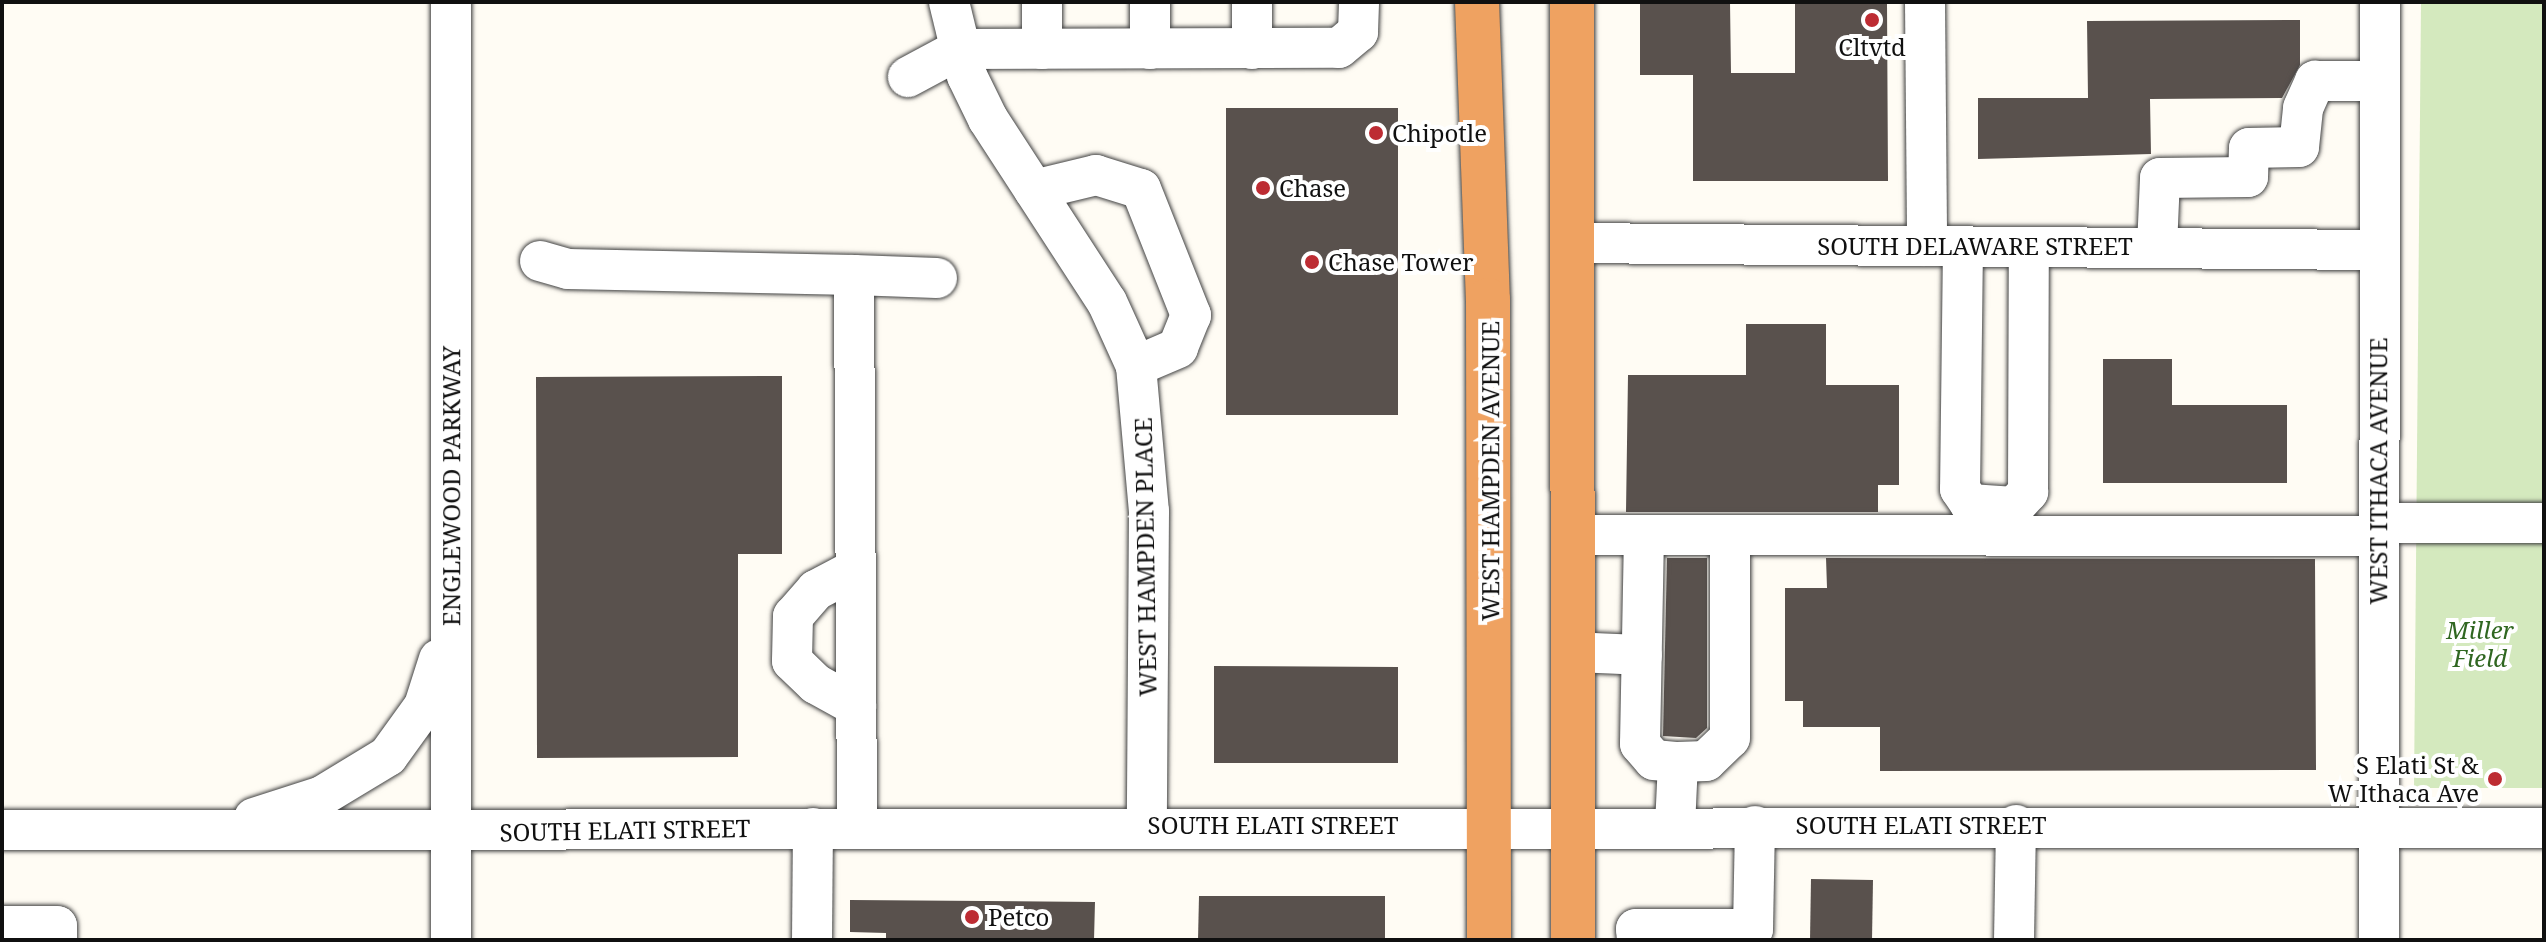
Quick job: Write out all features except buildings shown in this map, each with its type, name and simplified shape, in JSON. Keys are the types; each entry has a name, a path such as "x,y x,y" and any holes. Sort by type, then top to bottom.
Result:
{"highway":[{"name":"WEST HAMPDEN AVENUE","path":"1477,2 1488,300 1489,940"},
{"path":"1572,2 1573,940"}],"street":[{"name":"WEST HAMPDEN PLACE","path":"949,2 960,49 988,119 1107,302 1136,366 1149,501 1147,825"},
{"path":"1042,2 1042,49"},
{"path":"1150,2 1150,49"},
{"path":"1252,2 1252,49"},
{"path":"1925,2 1945,246 1960,489 1970,504 2014,507 2028,492 2029,247"},
{"name":"WEST ITHACA AVENUE","path":"2379,940 2380,2"},
{"name":"ENGLEWOOD PARKWAY","path":"451,940 454,12"},
{"path":"908,77 960,49 1339,48 1358,17"},
{"path":"2157,247 2160,178 2248,177 2249,148 2299,147 2303,108 2315,81 2379,81"},
{"path":"1034,190 1096,175 1141,189 1191,315 1178,348 1136,366"},
{"name":"SOUTH DELAWARE STREET","path":"1571,243 2378,250"},
{"path":"540,261 568,269 937,278"},
{"path":"854,275 857,827"},
{"path":"1572,535 2379,530 2544,523"},
{"path":"1644,535 1640,744 1654,760 1678,762 1706,761 1730,738 1730,535"},
{"path":"856,569 816,590 793,616 792,661 816,684 856,706"},
{"path":"204,831 322,796 388,756 424,706 450,601"},
{"path":"1573,652 1642,655"},
{"path":"1675,826 1678,762"},
{"name":"SOUTH ELATI STREET","path":"2,830 450,831 1147,825 2544,828"},
{"path":"2014,940 2016,825"},
{"path":"1637,940 1636,929 1753,929 1755,826"},
{"path":"812,940 813,828"},
{"path":"2,926 57,926 57,940"}],"green space":[{"name":"Miller Field","path":"2421,2 2544,2 2544,788 2414,788"}],"place":[{"name":"Cltvtd","path":"1872,20"},
{"name":"Chipotle","path":"1376,133"},
{"name":"Chase","path":"1263,188"},
{"name":"Chase Tower","path":"1312,262"},
{"name":"S Elati St & W Ithaca Ave","path":"2495,779"},
{"name":"Petco","path":"972,917"}]}
